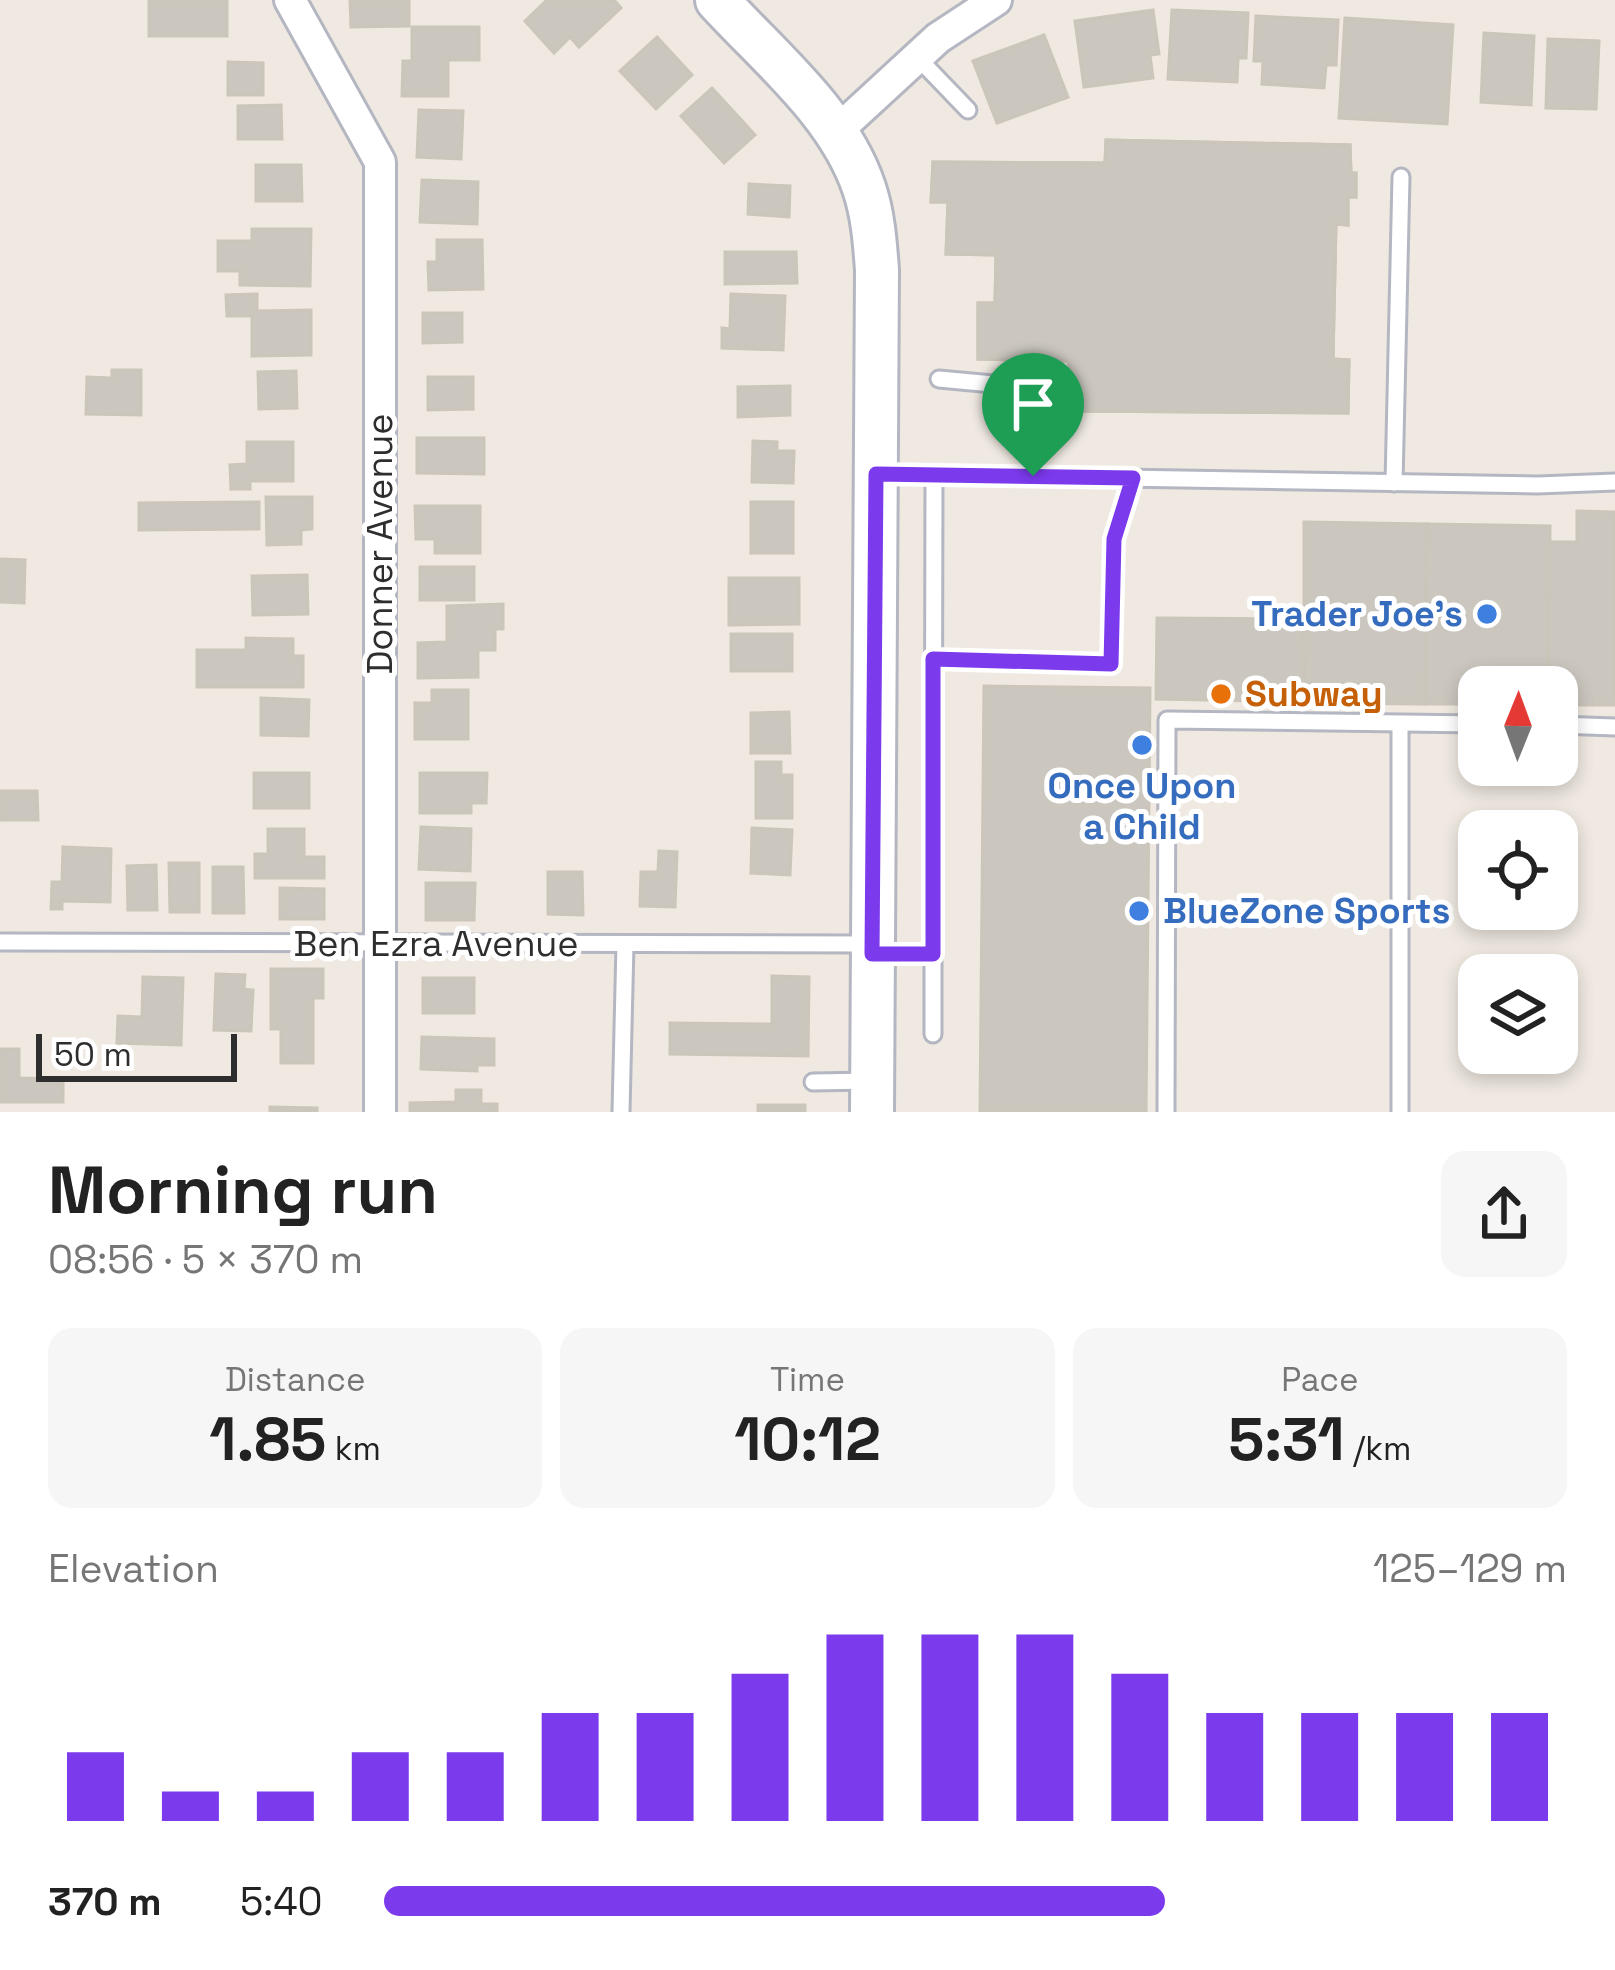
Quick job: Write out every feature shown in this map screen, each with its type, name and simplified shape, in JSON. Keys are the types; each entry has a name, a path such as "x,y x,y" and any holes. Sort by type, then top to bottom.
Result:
{"street":[{"name":"Donner Avenue","path":"290,0 380,162 380,1112"},
{"path":"717,0 837,131 866,193 874,231 872,1097"},
{"path":"837,131 938,38 997,0"}],"lane":[{"path":"917,57 968,110"},
{"path":"1394,483 1401,178"},
{"path":"939,379 1035,388 1033,476"},
{"path":"876,474 1615,482"},
{"path":"933,1034 934,475"},
{"path":"933,659 1111,664 1114,539 1133,478"},
{"path":"1166,1112 1167,720 1458,724"},
{"path":"1400,724 1400,1112"},
{"path":"1578,726 1615,727"},
{"name":"Ben Ezra Avenue","path":"0,942 625,944 933,954"},
{"path":"621,1112 629,1083 625,944"},
{"path":"813,1082 872,1097"}],"building":[{"path":"149,0 227,0 227,36 149,36"},
{"path":"350,0 409,0 409,26 351,27"},
{"path":"547,0 614,0 621,8 579,47 570,37 554,53 525,21"},
{"path":"1153,10 1159,54 1150,55 1153,78 1084,87 1075,21"},
{"path":"1172,10 1248,13 1246,58 1238,58 1237,82 1168,79"},
{"path":"1256,16 1338,20 1336,65 1326,65 1324,88 1262,84 1263,61 1254,61"},
{"path":"1345,18 1453,25 1447,124 1339,118"},
{"path":"412,27 479,27 479,60 448,60 448,96 402,96 403,61 412,61"},
{"path":"1484,33 1534,36 1531,105 1481,102"},
{"path":"1044,35 1068,97 997,123 973,61"},
{"path":"657,37 692,75 656,109 620,71"},
{"path":"1548,39 1599,41 1596,109 1546,108"},
{"path":"228,62 263,63 263,95 228,95"},
{"path":"712,88 755,135 724,163 681,116"},
{"path":"281,105 282,139 238,139 238,106"},
{"path":"419,110 463,111 461,159 417,157"},
{"path":"1106,140 1350,145 1356,197 1348,197 1348,225 1336,224 1333,359 1349,360 1348,413 1069,411 1069,361 978,359 978,303 995,303 996,255 946,254 948,202 931,202 933,162 1105,163","holes":["1113,239 1245,239 1241,348 1130,346 1130,333 1150,333 1151,270 1113,270"]},
{"path":"1106,140 1350,145 1356,197 1348,197 1348,225 1336,224 1333,359 1349,360 1348,413 1069,411 1069,361 978,359 978,303 995,303 996,255 946,254 948,202 931,202 933,162 1105,163"},
{"path":"256,165 301,165 302,201 256,201"},
{"path":"422,180 478,182 477,224 420,222"},
{"path":"749,184 790,186 789,217 748,214"},
{"path":"252,229 311,229 310,286 240,285 240,271 218,271 218,241 252,241"},
{"path":"437,240 482,240 483,289 429,290 428,262 437,262"},
{"path":"725,252 796,252 797,283 725,284"},
{"path":"257,294 257,311 311,310 311,355 252,356 252,316 227,316 226,295"},
{"path":"731,294 785,296 783,350 722,348 722,328 730,329"},
{"path":"423,313 462,313 462,342 423,343"},
{"path":"112,370 141,370 141,415 86,414 87,377 112,378"},
{"path":"296,371 297,408 259,409 258,372"},
{"path":"428,377 473,377 473,409 428,410"},
{"path":"790,386 790,415 738,417 738,387"},
{"path":"417,438 484,438 484,474 417,473"},
{"path":"753,441 777,442 777,451 794,451 793,483 752,482"},
{"path":"247,442 293,442 293,481 250,481 250,489 231,489 230,465 247,464"},
{"path":"266,497 312,497 312,529 301,530 301,544 267,545"},
{"path":"259,502 259,529 139,530 139,503"},
{"path":"751,502 793,502 793,553 751,553"},
{"path":"415,506 480,506 480,553 435,553 435,539 416,539"},
{"path":"1577,511 1615,512 1615,705 1578,705 1578,666 1548,666 1549,542 1577,542"},
{"path":"1304,522 1427,524 1425,704 1304,703"},
{"name":"Trader Joe's","path":"1427,524 1550,526 1548,666 1458,666 1458,704 1425,704"},
{"path":"0,559 25,560 24,603 0,602"},
{"path":"420,567 474,567 474,600 420,600"},
{"path":"307,575 308,614 253,615 252,576"},
{"path":"729,578 799,578 799,624 729,625"},
{"path":"503,604 503,629 495,629 495,650 478,650 478,677 418,678 418,643 447,642 447,606"},
{"path":"1157,618 1304,619 1303,702 1156,699"},
{"path":"731,634 792,634 792,671 731,671"},
{"path":"246,638 293,639 293,656 303,656 303,687 197,687 197,650 246,650"},
{"path":"984,686 1150,688 1146,1112 980,1112"},
{"path":"432,690 468,690 468,739 415,739 415,703 432,703"},
{"path":"261,698 309,700 308,736 261,735"},
{"path":"789,712 790,753 751,753 751,713"},
{"path":"756,762 781,762 781,775 792,775 792,818 756,818"},
{"path":"254,773 309,773 309,808 254,808"},
{"path":"420,773 487,773 486,803 471,803 471,813 420,813"},
{"path":"0,791 37,791 38,820 0,820"},
{"path":"421,827 471,829 470,871 419,869"},
{"path":"752,828 792,830 790,875 751,873"},
{"path":"268,829 304,829 304,857 324,857 324,878 255,878 255,854 268,854"},
{"path":"63,847 111,849 110,902 62,901 62,909 51,909 52,882 62,882"},
{"path":"659,851 677,852 675,907 640,906 641,872 658,872"},
{"path":"169,863 199,863 199,912 170,912"},
{"path":"156,865 157,910 128,910 127,866"},
{"path":"213,867 243,867 244,913 213,913"},
{"path":"548,872 582,872 583,915 548,914"},
{"path":"426,883 475,883 474,920 426,920"},
{"path":"280,888 324,889 324,919 280,919"},
{"path":"271,969 323,969 323,998 313,998 313,1063 281,1063 281,1029 271,1029"},
{"path":"216,974 245,975 244,989 253,990 251,1031 214,1030"},
{"path":"772,976 809,977 808,1056 670,1054 670,1023 772,1024"},
{"path":"143,977 183,978 181,1045 117,1043 118,1016 142,1017"},
{"path":"423,978 474,978 474,1013 423,1013"},
{"path":"422,1037 494,1039 494,1065 477,1065 477,1071 421,1069"},
{"path":"0,1049 19,1049 19,1078 63,1079 63,1102 0,1102"},
{"path":"456,1090 481,1090 481,1104 497,1104 497,1112 410,1112 410,1103 456,1102"},
{"path":"758,1105 805,1105 805,1112 758,1112"},
{"path":"270,1107 317,1108 317,1112 270,1112"}],"place":[{"name":"Trader Joe's","path":"1487,614"},
{"name":"Subway","path":"1221,694"},
{"name":"Once Upon a Child","path":"1142,745"},
{"name":"BlueZone Sports","path":"1139,911"}],"route":[{"path":"876,474 1033,476 1133,478 1114,539 1111,664 933,659 933,954 872,954 876,474"}]}
